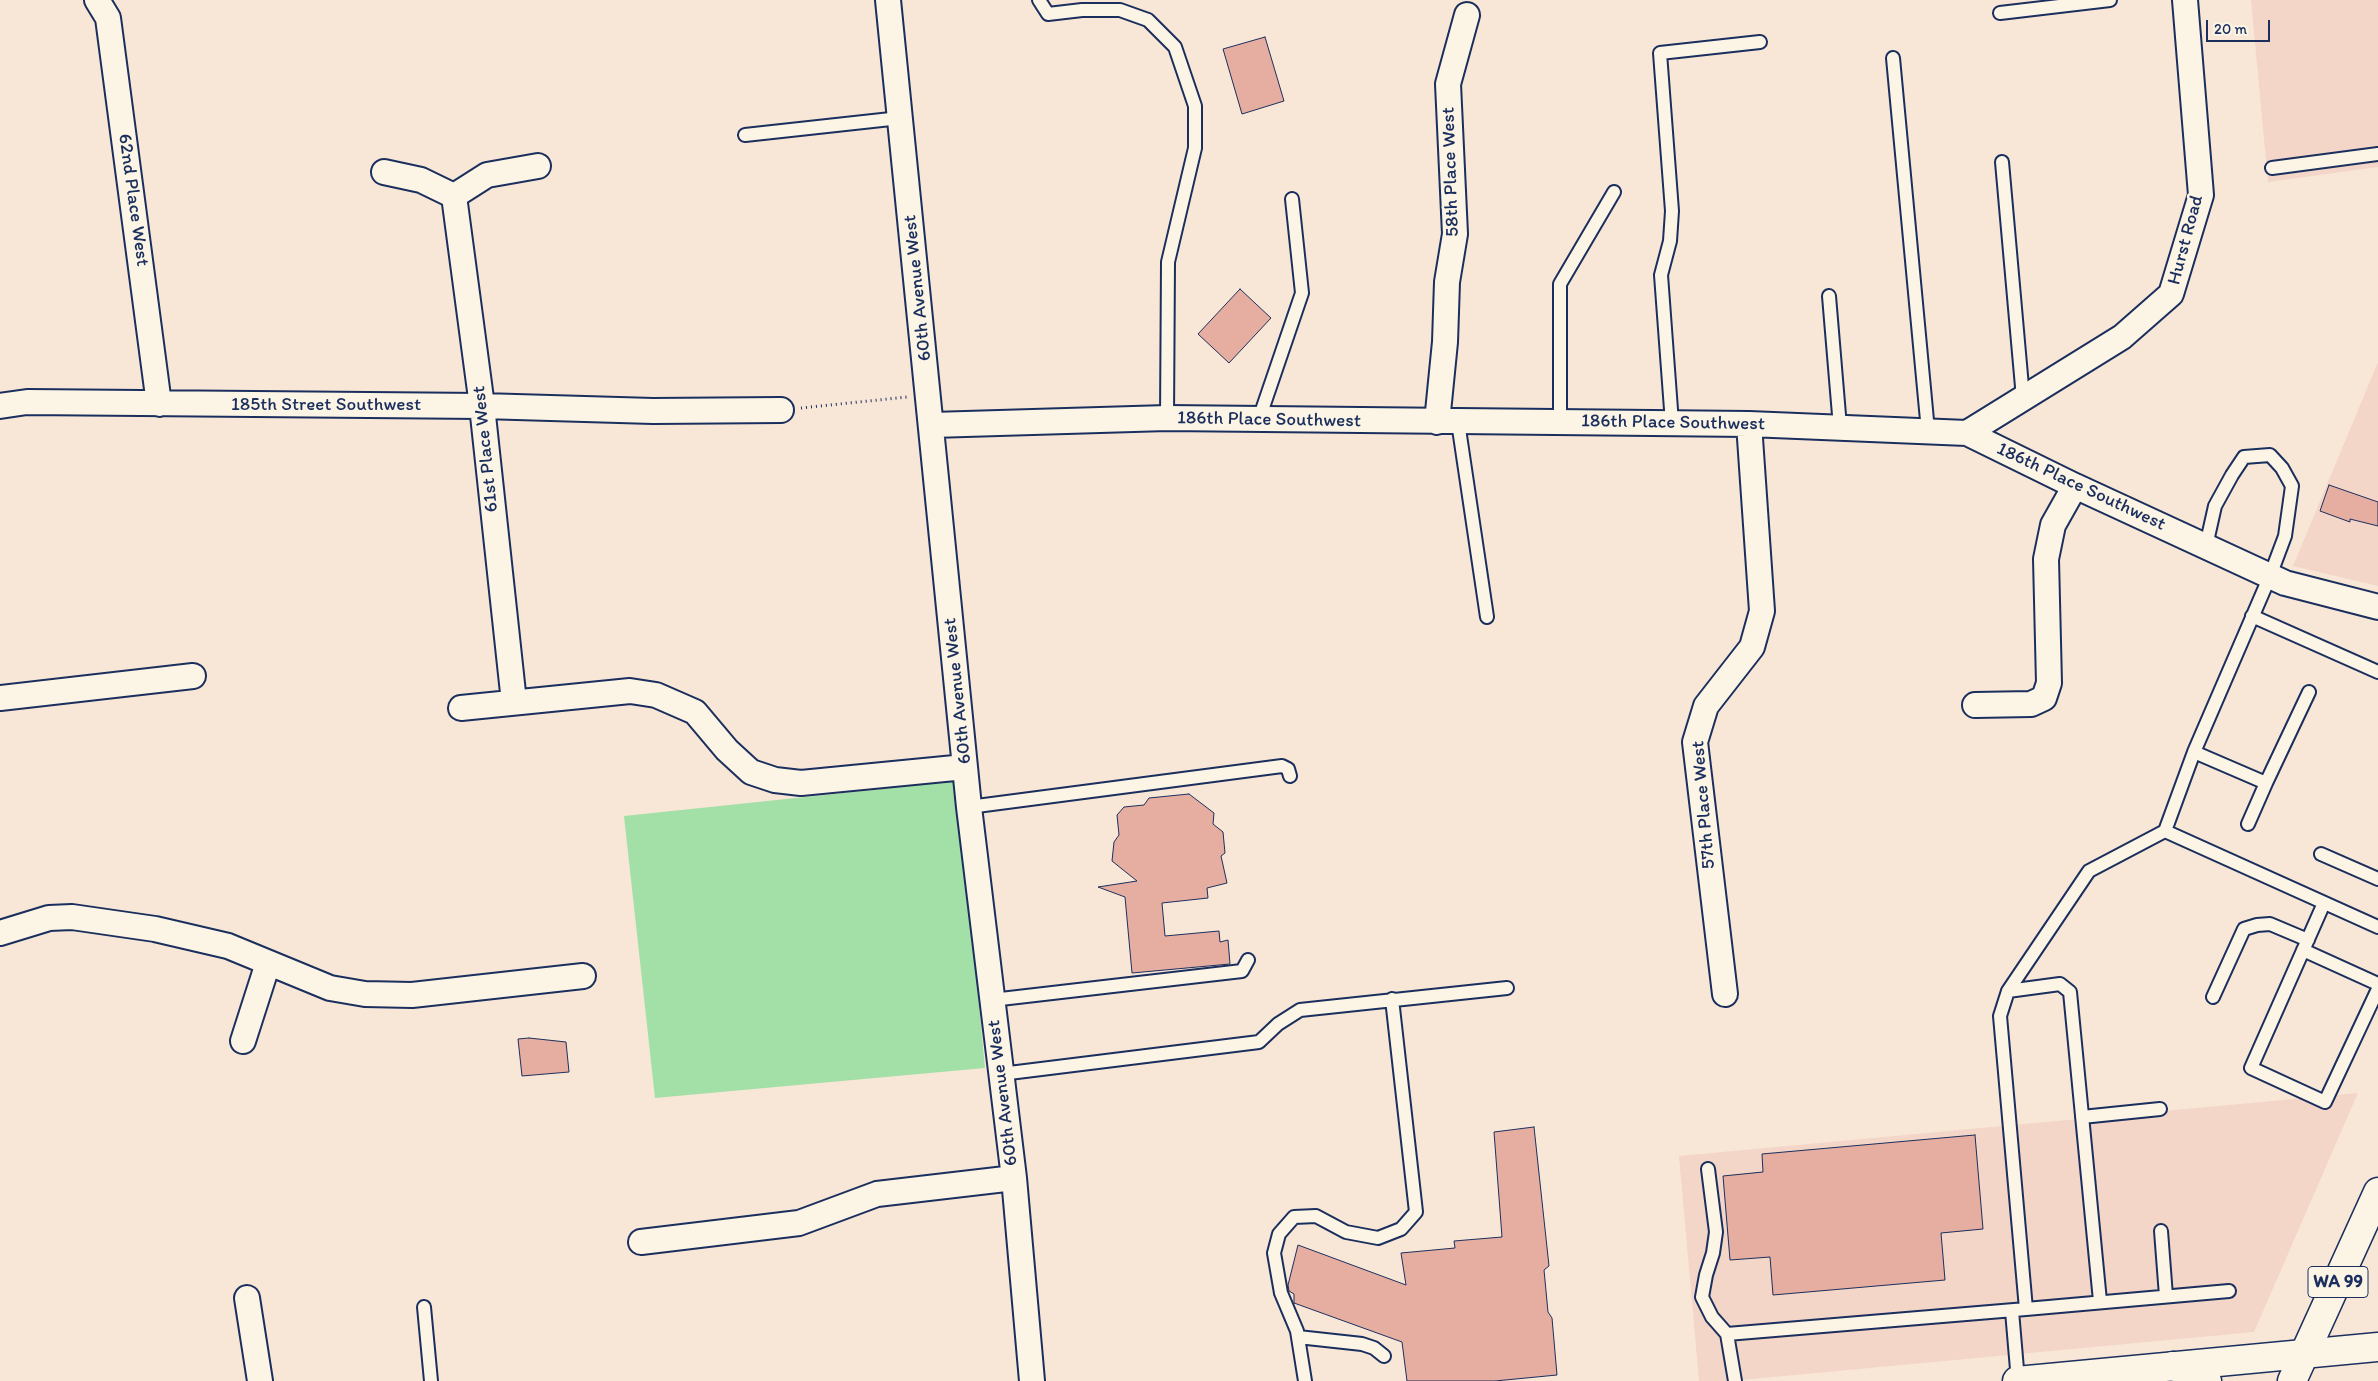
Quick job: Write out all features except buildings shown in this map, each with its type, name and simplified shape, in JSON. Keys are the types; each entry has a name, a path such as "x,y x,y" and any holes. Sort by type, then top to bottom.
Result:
{"main road":[{"name":"WA 99","path":"2292,1381 2375,1205"},
{"path":"2017,1381 2378,1347"},
{"path":"2173,1366 2198,1375 2207,1381"}],"street":[{"name":"62nd Place West","path":"97,0 108,18 160,404"},
{"name":"60th Avenue West","path":"888,0 969,807 1014,1178 1032,1381"},
{"name":"Hurst Road","path":"1967,433 2122,337 2171,294 2201,195 2186,0"},
{"name":"58th Place West","path":"1447,422 1445,342 1447,282 1455,234 1448,84 1467,15"},
{"path":"384,172 421,180 454,196 487,175 538,166"},
{"name":"61st Place West","path":"454,196 482,406 514,702"},
{"name":"185th Street Southwest","path":"0,406 27,402 482,406 653,411 781,410"},
{"name":"186th Place Southwest","path":"932,425 1167,418 1749,424 1967,433 2075,486 2285,583 2378,607"},
{"name":"57th Place West","path":"1725,994 1695,742 1706,706 1752,647 1762,611 1749,424"},
{"path":"1974,705 2031,704 2044,698 2048,683 2046,559 2053,525 2075,486"},
{"path":"0,698 193,676"},
{"path":"461,708 630,691 656,695 695,712 727,750 751,772 775,780 801,783 965,767"},
{"path":"0,933 49,918 72,917 173,933 228,946 330,988 365,994 412,995 583,976"},
{"path":"243,1041 268,963"},
{"path":"641,1242 799,1223 877,1194 1014,1178"},
{"path":"247,1298 260,1381"}],"lane":[{"path":"1039,0 1048,14 1082,10 1120,10 1148,20 1175,47 1195,106 1195,148 1168,262 1167,418"},
{"path":"2000,13 2110,0"},
{"path":"1672,423 1661,275 1670,241 1672,211 1660,53 1760,42"},
{"path":"1893,58 1928,431"},
{"path":"746,136 900,118"},
{"path":"2272,168 2378,154"},
{"path":"2002,162 2023,398"},
{"path":"1560,422 1560,284 1614,192"},
{"path":"1260,419 1302,293 1292,200"},
{"path":"1829,296 1840,427"},
{"path":"1447,422 1487,617"},
{"path":"2026,1309 2000,1016 2008,991 2089,871 2165,831 2194,752 2270,576 2285,536 2292,486 2282,468 2270,455 2244,457 2215,506 2206,546"},
{"path":"2252,616 2378,672"},
{"path":"2248,824 2309,692"},
{"path":"2194,752 2266,783"},
{"path":"969,807 1282,766 1288,769 1290,776"},
{"path":"2165,831 2378,927"},
{"path":"2321,854 2378,879"},
{"path":"2324,903 2251,1068 2325,1102 2378,989"},
{"path":"2213,997 2244,929 2257,925 2270,924 2378,984"},
{"path":"992,1000 1242,971 1248,960"},
{"path":"2008,991 2060,984 2070,992 2100,1301"},
{"path":"1001,1074 1259,1042 1278,1024 1300,1010 1508,988"},
{"path":"1305,1381 1298,1337 1281,1293 1274,1252 1279,1234 1294,1216 1316,1216 1346,1232 1378,1238 1401,1229 1416,1212 1392,999"},
{"path":"2082,1118 2160,1109"},
{"path":"1708,1169 1716,1232 1713,1253 1702,1296 1712,1317 1727,1334 1735,1381"},
{"path":"2161,1231 2166,1296"},
{"path":"1727,1334 2012,1311 2229,1290"},
{"path":"424,1307 431,1381"},
{"path":"2012,1311 2017,1381"},
{"path":"1298,1337 1362,1344 1374,1348 1384,1356"}],"path":[{"path":"781,410 929,395"}],"shaded area":[{"path":"2251,0 2378,0 2378,167 2268,182"},
{"path":"2378,362 2378,586 2293,566"},
{"path":"2358,1093 2254,1332 1731,1381 1699,1381 1679,1156"}],"green space":[{"path":"958,781 985,1068 655,1098 624,816"}]}
